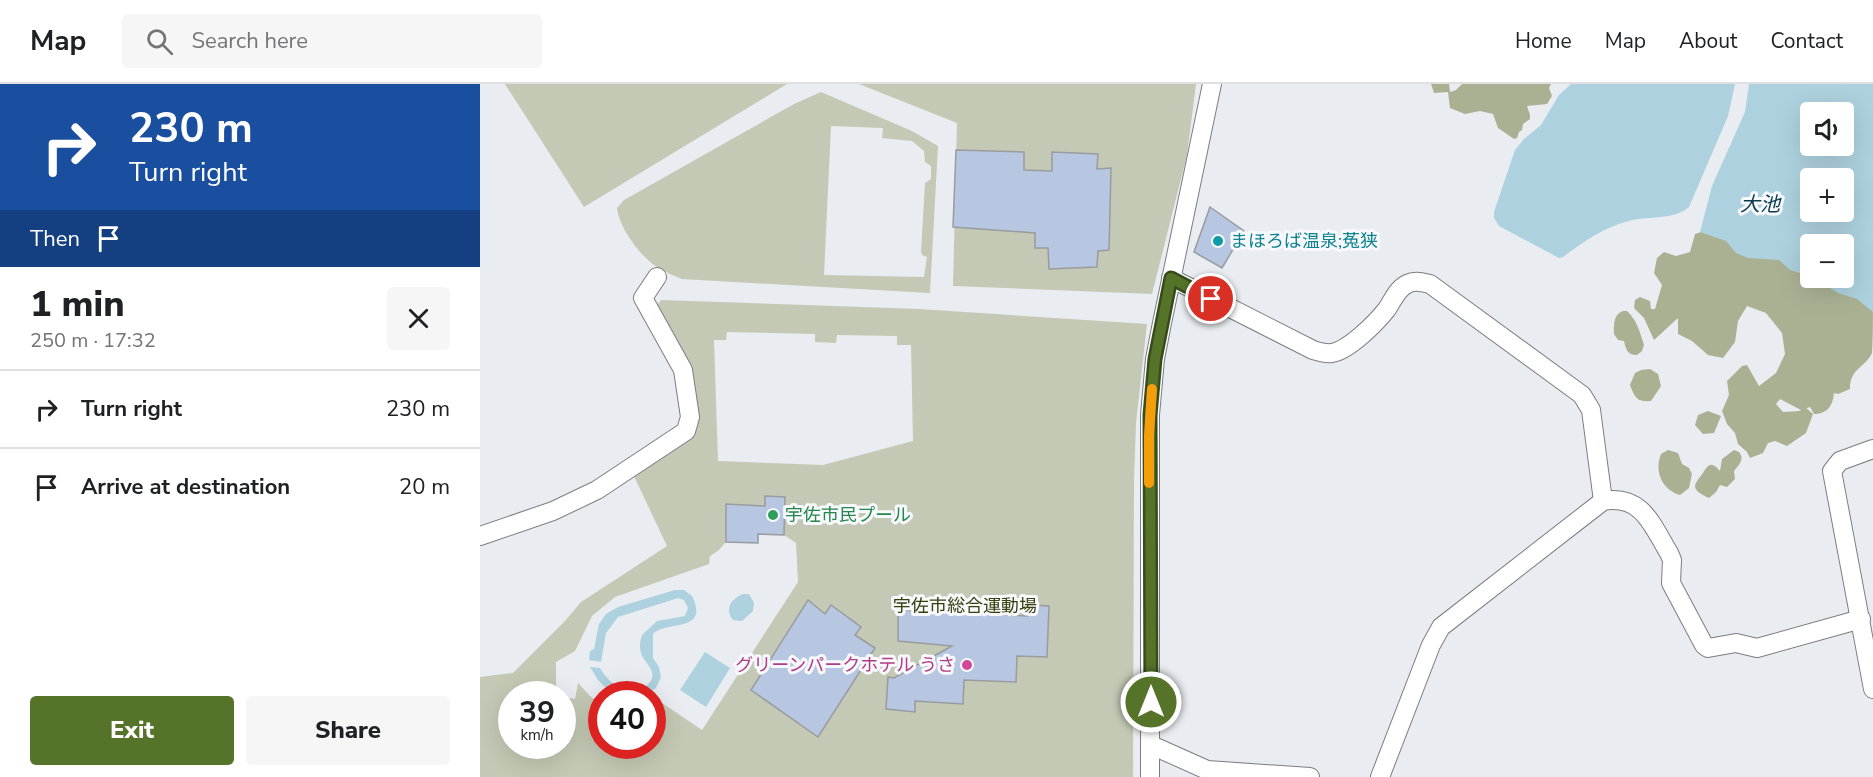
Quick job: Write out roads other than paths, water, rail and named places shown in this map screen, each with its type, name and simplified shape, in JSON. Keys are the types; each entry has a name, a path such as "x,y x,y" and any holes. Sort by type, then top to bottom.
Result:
{"street":[{"path":"1150,777 1149,425 1155,359 1212,84"},
{"path":"480,536 554,511 597,490 686,431 690,417 683,370 643,298 657,277"},
{"path":"1171,278 1313,350 1327,354 1338,352 1367,330 1388,308 1399,290 1406,285 1415,281 1430,284 1582,395 1591,410 1603,501"},
{"path":"1873,449 1840,461 1832,471 1873,689"},
{"path":"1380,777 1431,645 1441,627 1603,501 1614,499 1629,501 1643,511 1672,560 1671,583 1704,645 1708,648 1736,643 1757,648 1861,619"},
{"path":"1151,745 1207,770 1310,777"}],"water":[{"path":"1571,84 1735,84 1728,116 1689,207 1675,214 1637,219 1611,227 1559,258 1499,226 1494,218 1494,212 1515,150 1541,125 1559,95"},
{"name":"大池","path":"1749,84 1873,84 1873,312 1857,299 1830,288 1854,288 1854,234 1800,234 1800,273 1790,270 1779,260 1748,258 1736,253 1726,241 1700,232 1712,186 1745,112"},
{"path":"675,590 684,590 692,596 696,608 695,616 691,621 659,630 653,634 653,658 659,667 661,677 659,681 651,681 650,668 640,651 642,635 657,621 685,616 688,608 684,600 678,598 618,617 606,633 601,662 589,660 590,651 594,649 599,624 606,614 618,607"},
{"path":"743,594 749,594 754,603 753,611 742,621 733,620 729,612 730,605"},
{"path":"705,652 730,668 706,707 680,690"},
{"path":"590,667 600,668 610,681 599,681"}],"place":[{"name":"まほろば温泉;菟狭","path":"1218,241"},
{"name":"宇佐市民プール","path":"773,515"},
{"name":"グリーンパークホテル うさ","path":"967,665"}],"park label":[{"name":"宇佐市総合運動場","path":"965,606"}]}
